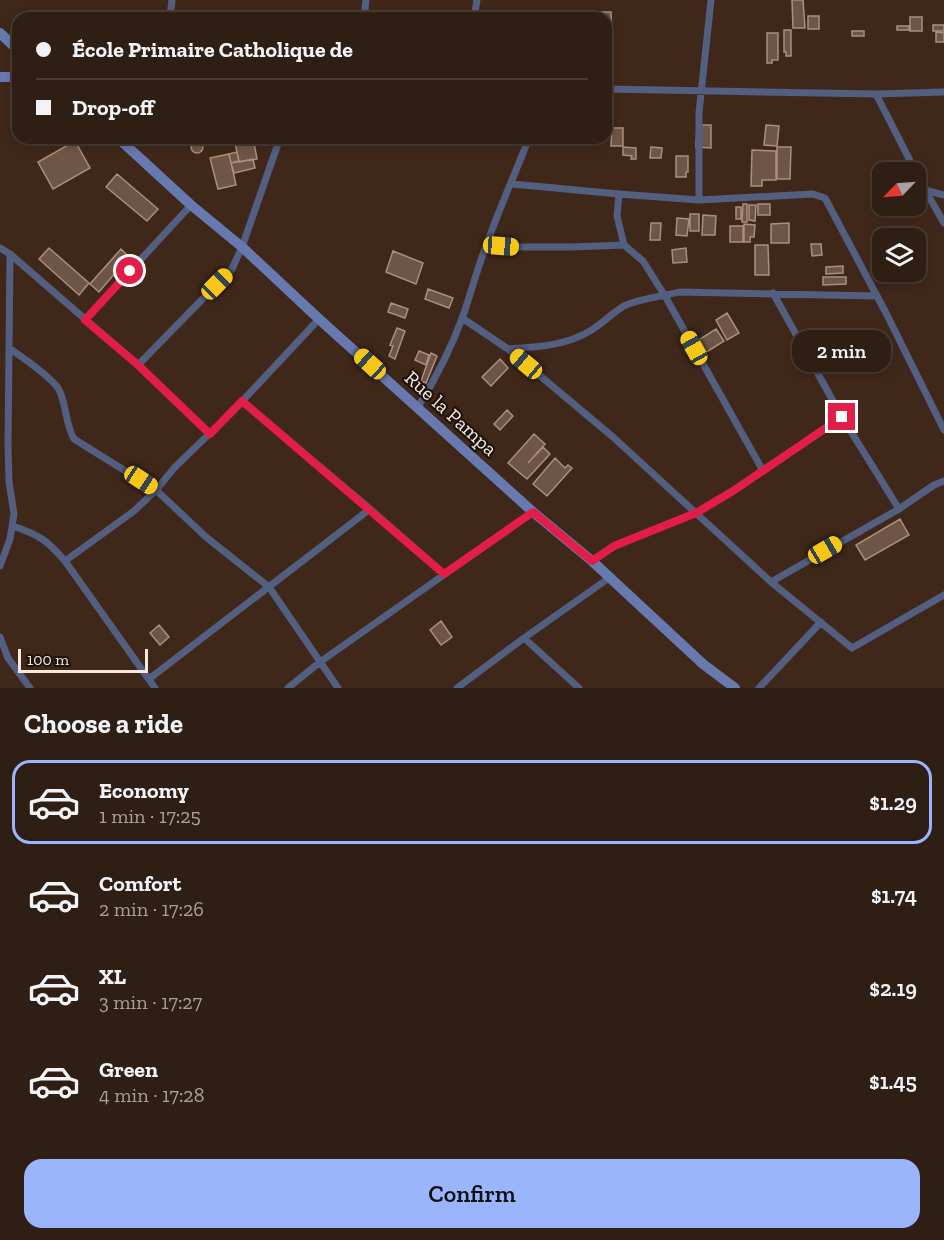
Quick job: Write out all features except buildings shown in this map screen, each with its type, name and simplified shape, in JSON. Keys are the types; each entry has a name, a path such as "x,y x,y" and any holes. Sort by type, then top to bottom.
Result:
{"street":[{"path":"699,200 701,90 711,0"},
{"path":"0,33 12,44"},
{"path":"612,89 876,94 944,92"},
{"path":"876,94 911,162"},
{"name":"Rue la Pampa","path":"125,144 191,205 242,247 533,512 592,561 703,664 735,688"},
{"path":"138,365 232,269 242,247 278,144"},
{"path":"418,407 439,372 462,318 485,247 527,144"},
{"path":"512,184 699,200 813,194 825,198 940,416 944,430"},
{"path":"926,190 944,195"},
{"path":"926,192 944,223"},
{"path":"619,194 617,216 624,245 643,261 665,296 762,470"},
{"path":"85,320 191,205"},
{"path":"485,247 624,245"},
{"path":"0,248 10,254 138,365 210,434"},
{"path":"0,566 10,539 14,514 9,482 10,254"},
{"path":"508,349 574,340 625,306 648,298 679,292 876,296"},
{"path":"773,293 842,417 898,509"},
{"path":"462,318 508,349 613,437 771,582 852,648 944,595"},
{"path":"65,561 134,511 319,319"},
{"path":"9,348 59,389 70,432 74,439 156,490 206,537 269,587 338,688"},
{"path":"242,401 444,574"},
{"path":"592,561 614,546 696,513 733,491 842,417"},
{"path":"0,481 9,482"},
{"path":"771,582 944,481"},
{"path":"149,679 370,509"},
{"path":"288,688 320,662 533,512"},
{"path":"13,526 50,543 155,688"},
{"path":"457,688 609,578"},
{"path":"759,688 821,622"},
{"path":"524,638 579,688"},
{"path":"1,642 8,658 30,688"}],"route":[{"path":"130,271 85,320 138,365 210,434 242,401 444,574 533,512 592,561 614,546 696,513 733,491 842,417"}]}
